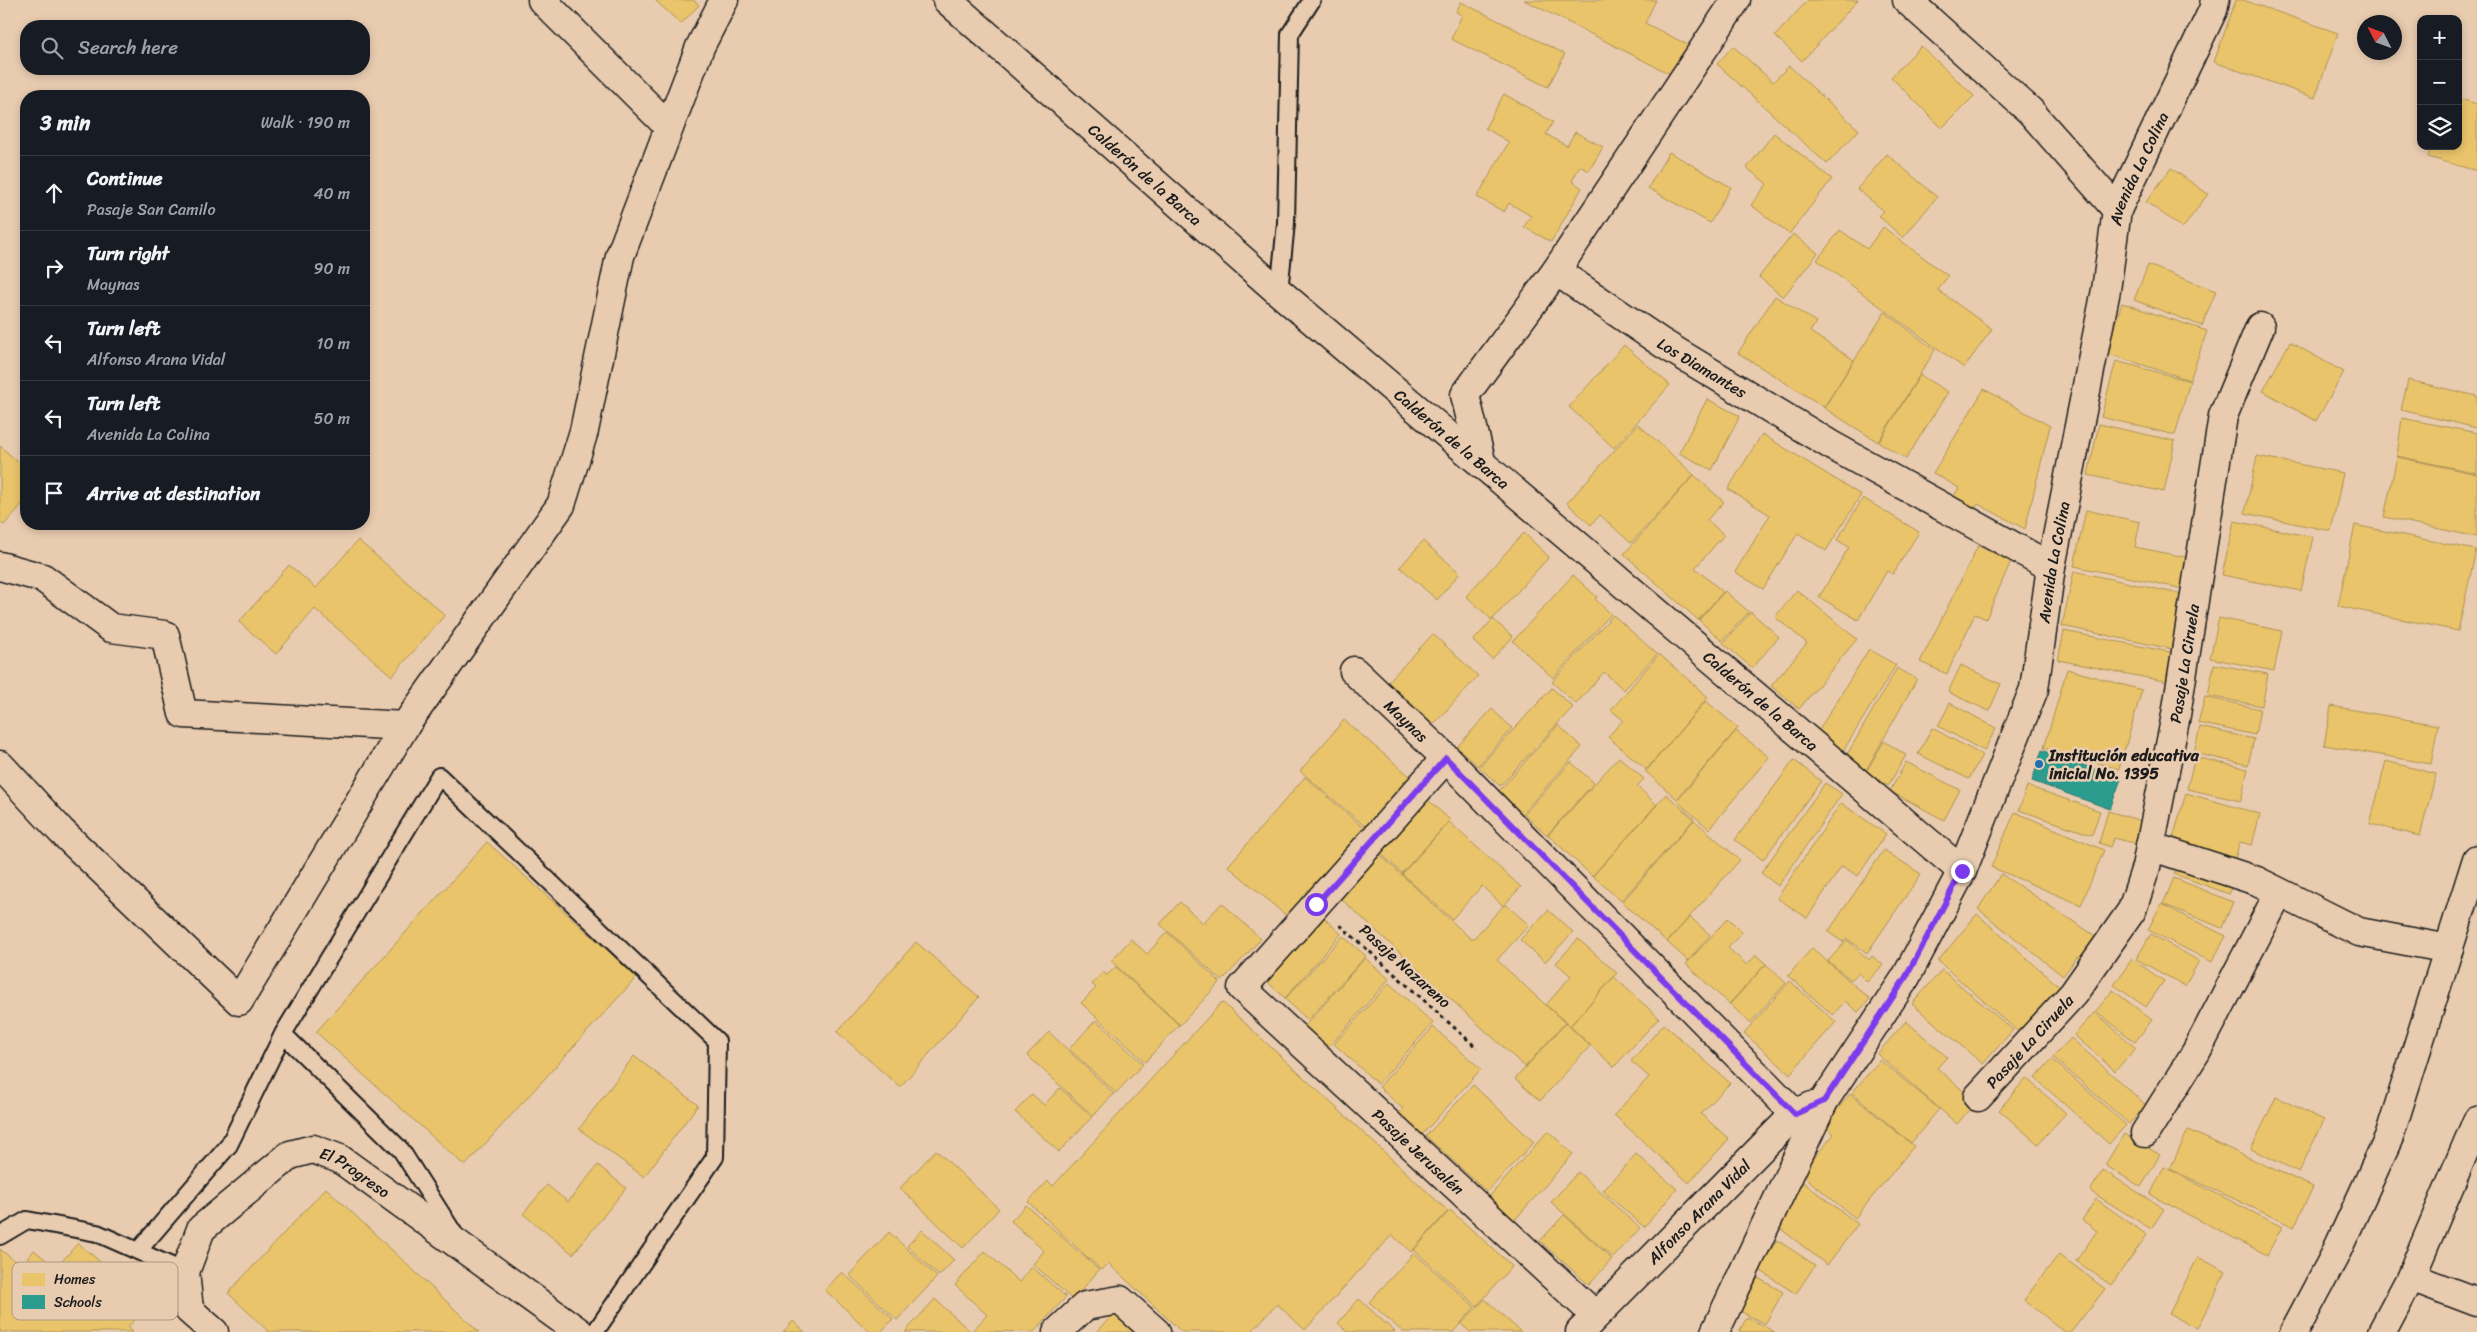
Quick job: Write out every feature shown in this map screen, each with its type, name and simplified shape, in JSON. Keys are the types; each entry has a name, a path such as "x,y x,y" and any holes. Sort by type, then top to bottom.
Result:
{"main road":[{"path":"542,0 669,127"},
{"path":"0,765 61,831 239,1001 405,726 561,505 584,431 620,256 700,47 724,0"},
{"name":"Calderón de la Barca","path":"947,0 1279,292 1962,871"},
{"path":"1482,465 1465,395 1556,271 1736,0"},
{"path":"1907,0 2030,111 2117,210"},
{"name":"Avenida La Colina","path":"1714,1332 1824,1101 1906,977 1962,871 2034,689 2051,567 2106,290 2117,210 2213,10 2215,0"},
{"name":"Los Diamantes","path":"1556,271 1662,343 1831,445 2051,567"},
{"name":"Pasaje La Ciruela","path":"1978,1097 2073,994 2132,910 2146,866 2176,715 2223,416 2260,328"},
{"path":"0,566 43,578 111,628 166,635 183,714 405,726"},
{"name":"Maynas","path":"1354,671 1446,758 1795,1114"},
{"path":"1316,904 1446,758"},
{"path":"2150,846 2223,868 2257,881 2359,932 2449,949"},
{"path":"2294,1332 2334,1257 2389,1137 2475,874"},
{"path":"2145,1132 2196,1052 2279,893"},
{"name":"Pasaje Jerusalén","path":"1316,904 1242,988 1588,1324"},
{"name":"Alfonso Arana Vidal","path":"1588,1324 1795,1114 1824,1101"},
{"path":"2382,1332 2411,1277 2477,1120"},
{"name":"El Progreso","path":"214,1332 189,1310 186,1272 202,1229 290,1155 313,1149 340,1159 579,1332"},
{"path":"2411,1277 2477,1302"},
{"path":"1057,1332 1086,1306 1120,1300 1156,1332"}],"lane":[{"path":"1279,292 1286,223 1290,34 1312,0"},
{"path":"138,1251 229,1145 282,1034 440,776 717,1041 715,1157 595,1332"},
{"path":"282,1034 401,1150 463,1248"},
{"path":"0,1236 27,1220 97,1233 163,1262"},
{"path":"178,1268 186,1272"}],"path":[{"name":"Pasaje Nazareno","path":"1316,904 1366,946 1477,1048"}],"building: Homes":[{"path":"655,0 693,0 699,5 681,24"},
{"path":"1524,0 1656,0 1645,23 1690,46 1674,76"},
{"path":"1808,0 1858,0 1802,61 1775,36"},
{"path":"2236,0 2243,0 2338,33 2315,98 2214,62"},
{"path":"1461,2 1565,54 1548,87 1451,39 1462,15 1456,12"},
{"path":"1733,46 1773,82 1789,66 1859,130 1827,164 1717,64"},
{"path":"1921,46 1974,96 1942,128 1891,77"},
{"path":"1504,94 1553,122 1546,134 1567,146 1575,132 1603,147 1589,171 1580,166 1572,181 1582,188 1551,242 1524,227 1531,216 1509,203 1504,212 1477,197 1509,142 1485,128"},
{"path":"2462,99 2477,104 2477,171 2428,157 2430,150 2462,150"},
{"path":"1774,133 1832,179 1789,234 1751,205 1767,184 1747,168"},
{"path":"1669,152 1731,187 1710,223 1648,188"},
{"path":"1887,154 1937,197 1903,238 1879,216 1884,211 1857,189"},
{"path":"2171,168 2208,194 2183,228 2146,202"},
{"path":"1883,227 1948,276 1938,290 1992,329 1964,368 1817,260 1840,230 1867,249"},
{"path":"1793,234 1818,253 1783,297 1759,277"},
{"path":"2148,265 2216,291 2202,326 2134,300"},
{"path":"1775,296 1816,322 1810,332 1854,360 1824,407 1738,353"},
{"path":"2122,303 2207,331 2190,380 2105,353"},
{"path":"1885,312 1935,350 1878,442 1824,408"},
{"path":"2290,342 2344,372 2316,421 2263,391"},
{"path":"1624,345 1670,385 1614,448 1569,407"},
{"path":"2116,361 2190,381 2175,435 2101,417"},
{"path":"1920,375 1948,392 1906,459 1879,442"},
{"path":"2408,380 2477,396 2477,428 2401,410"},
{"path":"1984,389 2050,426 2025,529 1978,504 1974,510 1953,497 1959,488 1933,473"},
{"path":"1707,399 1740,416 1712,470 1679,453"},
{"path":"2402,418 2477,433 2477,473 2397,456"},
{"path":"1638,424 1694,475 1631,543 1600,515 1591,525 1567,503"},
{"path":"2099,424 2175,441 2164,492 2088,475"},
{"path":"1762,434 1861,495 1826,551 1798,533 1763,589 1735,572 1770,515 1728,489"},
{"path":"0,446 20,464 20,507 4,525 0,522"},
{"path":"2257,456 2343,473 2331,531 2245,513"},
{"path":"2397,457 2477,474 2477,537 2384,517"},
{"path":"1694,475 1724,502 1707,520 1724,535 1695,568 1723,592 1698,620 1624,554"},
{"path":"1863,498 1919,532 1893,574 1887,571 1858,620 1819,597 1849,547 1837,540"},
{"path":"2086,510 2140,522 2135,547 2190,558 2184,589 2074,566"},
{"path":"2234,521 2313,537 2301,591 2222,575"},
{"path":"2355,525 2476,550 2458,631 2338,606"},
{"path":"1524,533 1549,557 1492,620 1466,596"},
{"path":"358,540 445,615 392,676 315,609 276,654 239,622 289,565 316,588"},
{"path":"1423,541 1460,573 1437,600 1400,567"},
{"path":"1978,546 2011,561 1986,619 1975,614 1947,674 1920,662"},
{"path":"2074,571 2184,595 2172,649 2062,626"},
{"path":"1573,575 1597,597 1595,599 1611,614 1553,678 1513,641"},
{"path":"1797,590 1857,639 1799,709 1771,686 1807,643 1775,617"},
{"path":"1725,591 1749,612 1722,641 1699,620"},
{"path":"1751,612 1779,637 1752,668 1723,643"},
{"path":"1613,615 1657,654 1624,690 1604,672 1576,704 1552,682"},
{"path":"2219,618 2282,631 2274,671 2210,658"},
{"path":"1493,619 1513,637 1492,659 1473,641"},
{"path":"2064,631 2175,653 2168,682 2058,660"},
{"path":"1433,634 1478,676 1434,724 1388,682"},
{"path":"1869,649 1896,665 1840,756 1814,738"},
{"path":"1659,654 1708,697 1647,770 1608,737 1623,720 1611,710"},
{"path":"2214,664 2268,674 2262,706 2208,696"},
{"path":"1961,665 2001,684 1989,711 1948,692"},
{"path":"1897,668 1917,679 1865,772 1845,758"},
{"path":"2067,669 2142,690 2119,769 2044,748"},
{"path":"1552,688 1573,707 1500,786 1479,767"},
{"path":"2205,697 2260,709 2255,735 2198,723"},
{"path":"1706,701 1738,728 1677,799 1645,771"},
{"path":"1950,703 1996,728 1984,751 1938,726"},
{"path":"2331,706 2438,725 2431,764 2324,745"},
{"path":"1492,709 1512,728 1478,766 1457,747"},
{"path":"1344,720 1412,778 1368,829 1300,771"},
{"path":"1558,725 1582,747 1521,815 1497,793"},
{"path":"2200,727 2254,739 2248,765 2194,753"},
{"path":"1932,728 1982,755 1969,779 1918,754"},
{"path":"1736,731 1769,757 1709,829 1677,801"},
{"path":"1884,741 1906,755 1888,786 1866,772"},
{"path":"1619,757 1644,779 1637,786 1657,805 1592,876 1548,835"},
{"path":"2195,757 2248,769 2241,801 2187,789"},
{"path":"1794,760 1821,781 1763,860 1735,840"},
{"path":"2386,761 2436,774 2420,836 2370,824"},
{"path":"1571,762 1594,783 1547,835 1524,814"},
{"path":"1906,762 1960,790 1944,820 1890,791"},
{"path":"1305,777 1367,831 1290,919 1228,866"},
{"path":"1825,783 1842,794 1778,886 1761,873"},
{"path":"2027,786 2100,811 2092,835 2019,810"},
{"path":"2186,793 2260,814 2252,845 2240,842 2234,862 2171,845"},
{"path":"1666,794 1694,819 1621,901 1593,876"},
{"path":"1425,797 1450,820 1402,873 1377,850"},
{"path":"1841,803 1886,834 1858,876 1842,866 1807,918 1777,898"},
{"path":"2108,811 2148,823 2141,845 2114,838 2110,847 2099,843"},
{"path":"2015,812 2104,850 2081,905 1991,867"},
{"path":"1694,820 1740,860 1667,942 1622,902"},
{"path":"1449,822 1521,887 1503,906 1482,886 1452,919 1402,874"},
{"path":"487,842 637,977 465,1166 316,1032"},
{"path":"1884,850 1921,874 1867,953 1846,938 1843,942 1828,932"},
{"path":"1377,852 1472,940 1505,904 1529,925 1497,960 1565,1023 1525,1067 1338,896"},
{"path":"2180,858 2235,878 2229,894 2174,874"},
{"path":"2001,874 2100,939 2085,963 2077,957 2063,976 1978,909"},
{"path":"2174,878 2233,902 2222,928 2163,904"},
{"path":"1180,902 1203,923 1222,903 1261,939 1222,981 1160,924"},
{"path":"2161,904 2226,936 2212,962 2148,930"},
{"path":"1548,910 1573,932 1545,962 1520,940"},
{"path":"1977,914 2062,989 2022,1035 1938,961"},
{"path":"1690,917 1710,935 1688,961 1667,942"},
{"path":"1324,918 1341,934 1285,998 1262,977 1296,941 1300,944"},
{"path":"1728,918 1742,932 1728,948 1747,965 1756,955 1766,964 1729,1004 1686,964"},
{"path":"1167,932 1220,982 1180,1025 1111,961 1131,939 1147,954"},
{"path":"2151,934 2199,961 2185,986 2136,959"},
{"path":"1343,936 1366,956 1308,1020 1285,999"},
{"path":"1578,939 1617,973 1570,1026 1546,1005 1571,976 1556,963"},
{"path":"1847,940 1869,960 1872,956 1883,965 1867,982 1858,973 1851,980 1828,961"},
{"path":"916,942 979,997 900,1087 837,1032"},
{"path":"1812,948 1870,999 1858,1012 1845,1001 1833,1015 1788,976"},
{"path":"1365,958 1389,979 1328,1048 1304,1027"},
{"path":"2132,959 2164,981 2146,1007 2114,985"},
{"path":"1766,964 1786,983 1750,1023 1730,1004"},
{"path":"1116,967 1179,1025 1145,1062 1081,1003 1096,988 1092,984 1103,972 1107,975"},
{"path":"1942,970 2013,1030 1983,1064 1912,1004"},
{"path":"1614,977 1659,1018 1614,1067 1570,1026"},
{"path":"1790,981 1836,1022 1790,1074 1744,1033"},
{"path":"1389,983 1433,1023 1378,1084 1334,1044"},
{"path":"2113,990 2152,1020 2135,1042 2096,1011"},
{"path":"1222,1002 1448,1211 1411,1252 1392,1235 1305,1330 1277,1304 1251,1332 1182,1332 1108,1263 1101,1270 1028,1202 1048,1181 1053,1186"},
{"path":"2095,1012 2136,1048 2115,1071 2074,1035"},
{"path":"1096,1020 1143,1064 1116,1093 1069,1049"},
{"path":"1906,1021 1947,1057 1937,1068 1976,1102 1957,1124 1877,1054"},
{"path":"1566,1023 1590,1046 1540,1101 1515,1079"},
{"path":"1664,1024 1730,1083 1701,1114 1729,1139 1689,1183 1614,1115 1649,1077 1631,1061"},
{"path":"1433,1027 1481,1069 1422,1135 1399,1114 1403,1109 1379,1087"},
{"path":"1049,1032 1114,1094 1093,1116 1027,1055"},
{"path":"2071,1038 2146,1105 2129,1124 2053,1057"},
{"path":"634,1056 698,1105 644,1177 579,1129"},
{"path":"2052,1059 2126,1125 2109,1144 2035,1078"},
{"path":"1880,1060 1939,1109 1911,1143 1852,1093"},
{"path":"2026,1078 2066,1113 2038,1144 1999,1110"},
{"path":"1473,1085 1534,1142 1487,1192 1426,1136"},
{"path":"1060,1088 1092,1117 1059,1152 1015,1112 1032,1094 1044,1105"},
{"path":"1850,1094 1914,1146 1855,1218 1801,1174 1834,1134 1824,1126"},
{"path":"2276,1097 2324,1120 2299,1172 2251,1149"},
{"path":"2188,1130 2313,1187 2294,1227 2170,1169"},
{"path":"1548,1131 1573,1154 1513,1222 1487,1199"},
{"path":"2124,1134 2160,1155 2141,1187 2105,1165"},
{"path":"936,1150 999,1209 963,1248 900,1188"},
{"path":"1636,1154 1677,1189 1644,1227 1603,1191"},
{"path":"598,1165 626,1188 573,1254 523,1214 547,1185 568,1202"},
{"path":"2164,1167 2282,1227 2267,1255 2150,1195"},
{"path":"2103,1170 2164,1209 2151,1229 2090,1191"},
{"path":"1578,1172 1640,1228 1613,1258 1551,1202"},
{"path":"1803,1182 1858,1224 1827,1265 1772,1222"},
{"path":"326,1188 479,1332 269,1332 228,1293"},
{"path":"2096,1199 2147,1235 2111,1285 2076,1261 2097,1231 2082,1220"},
{"path":"1026,1205 1099,1270 1073,1300 1033,1264 1044,1251 1011,1221"},
{"path":"1450,1210 1512,1266 1477,1306 1414,1250"},
{"path":"1564,1215 1612,1259 1589,1285 1540,1241"},
{"path":"922,1230 954,1260 939,1276 907,1246"},
{"path":"889,1232 937,1277 897,1320 849,1275"},
{"path":"1777,1240 1815,1265 1796,1294 1758,1269"},
{"path":"78,1243 100,1262 61,1262"},
{"path":"0,1249 16,1262 12,1262 12,1320 134,1320 128,1327 133,1332 0,1332"},
{"path":"34,1250 49,1262 24,1262"},
{"path":"985,1251 1019,1282 1032,1267 1066,1297 1034,1332 972,1331 987,1315 955,1285"},
{"path":"1414,1253 1475,1307 1453,1332 1403,1332 1369,1302"},
{"path":"2059,1254 2105,1289 2071,1332 2065,1332 2024,1300"},
{"path":"2198,1257 2226,1272 2197,1328 2169,1314"},
{"path":"842,1272 893,1319 881,1332 870,1332 825,1290"},
{"path":"1758,1278 1783,1292 1765,1324 1740,1311"},
{"path":"935,1299 971,1332 905,1332"},
{"path":"1359,1299 1395,1332 1347,1332 1338,1323"},
{"path":"1485,1299 1521,1332 1470,1332 1461,1324"},
{"path":"1116,1311 1140,1332 1097,1332"},
{"path":"1747,1317 1775,1332 1739,1332"},
{"path":"793,1321 805,1332 783,1332"}],"building: Schools":[{"path":"2042,750 2121,779 2110,809 2032,781"}],"place":[{"name":"Institución educativa inicial No. 1395","path":"2039,764"}],"route":[{"path":"1316,904 1446,758 1795,1114 1824,1101 1906,977 1962,871"}]}
